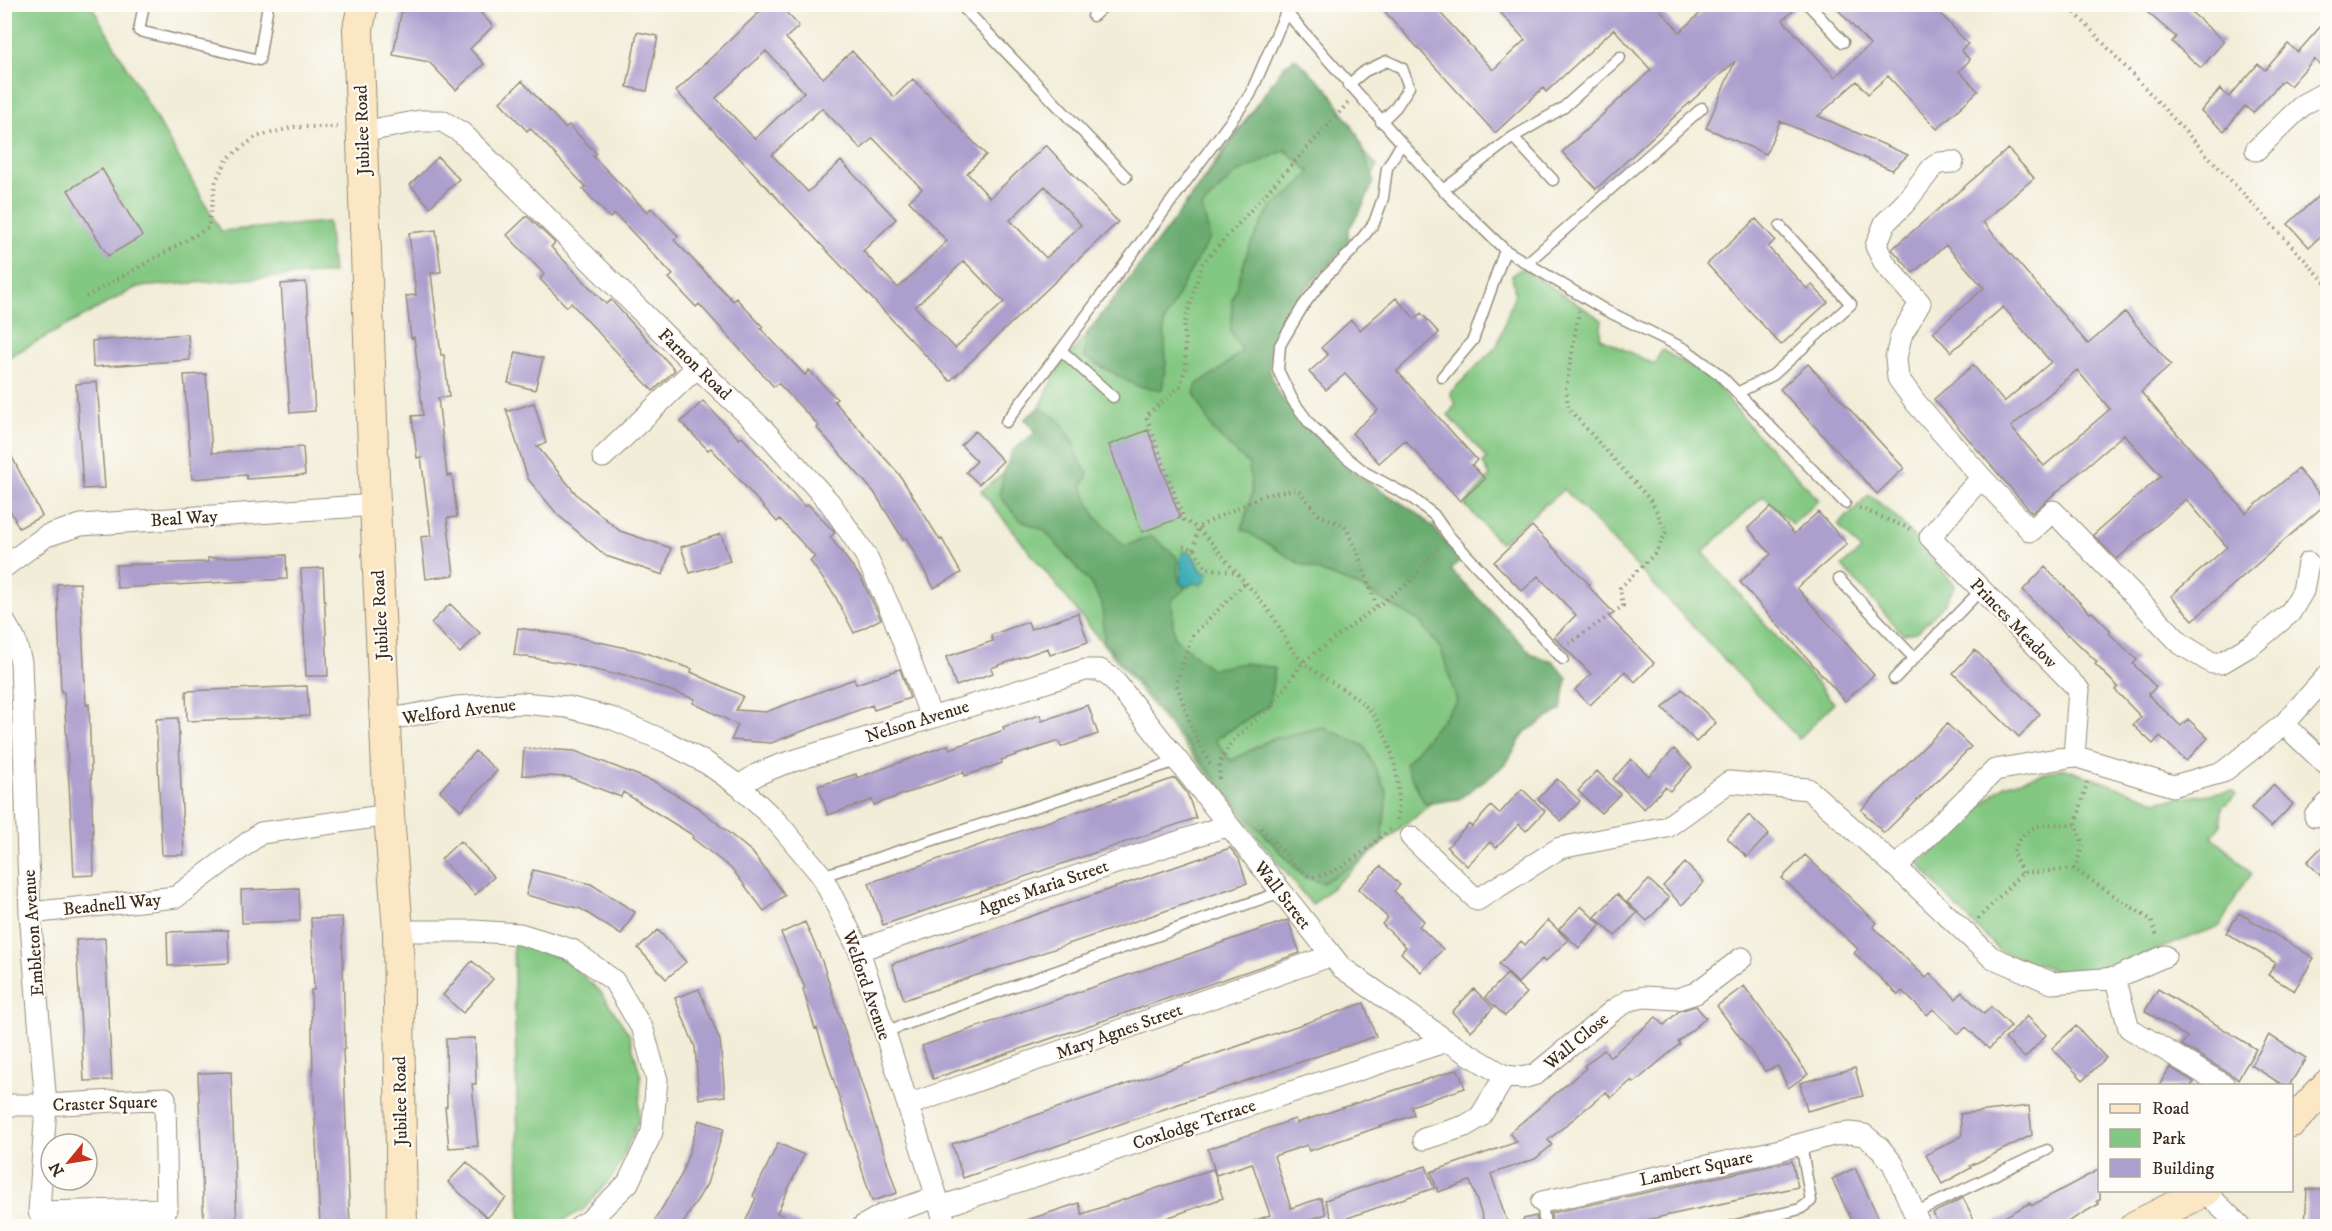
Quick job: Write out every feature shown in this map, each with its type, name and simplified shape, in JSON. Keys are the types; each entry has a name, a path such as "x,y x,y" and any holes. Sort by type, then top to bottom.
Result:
{"street":[{"name":"Jubilee Road","path":"363,4 358,29 375,505 389,815 398,931 402,1227"},
{"path":"2256,150 2304,104 2328,91"},
{"name":"Farnon Road","path":"362,129 420,121 442,121 462,134 797,464 830,503 865,554 893,615 932,717"},
{"path":"1953,162 1939,163 1932,168 1905,203 1885,223 1876,246 1885,264 1920,303 1901,336 1896,358 1898,378 1916,403 1982,478 2031,531 2053,511 2181,644 2212,663 2221,663 2253,644 2290,614 2303,591 2308,563"},
{"path":"603,457 697,367"},
{"path":"1930,537 1956,508 1964,495 1982,478"},
{"name":"Beal Way","path":"4,567 46,536 81,525 375,505"},
{"name":"Princes Meadow","path":"1930,537 2079,690 2083,759"},
{"name":"Embleton Avenue","path":"4,621 15,640 21,662 30,913 46,1105"},
{"name":"Nelson Avenue","path":"739,786 758,774 780,765 1085,670 1100,670"},
{"name":"Wall Street","path":"1100,670 1113,679 1330,956 1349,975 1447,1041 1505,1076"},
{"path":"1896,867 1995,770 2083,759 2173,786 2223,772 2284,724 2328,675"},
{"name":"Welford Avenue","path":"385,720 456,707 521,703 567,706 610,718 667,742 708,764 739,786 778,823 822,876 859,950 941,1210"},
{"path":"2284,724 2328,766"},
{"path":"1411,837 1477,900 1560,848 1667,827 1729,782 1808,789 1896,867 1991,957 2052,983 2115,978 2165,956"},
{"name":"Beadnell Way","path":"30,913 176,897 261,833 389,815"},
{"name":"Agnes Maria Street","path":"859,950 1228,825"},
{"path":"398,931 474,931 520,934 572,950 614,981 643,1030 657,1080 652,1132 628,1183 580,1227"},
{"name":"Mary Agnes Street","path":"908,1106 1330,956"},
{"name":"Wall Close","path":"1505,1076 1523,1078 1536,1074 1615,1009 1630,1000 1677,999 1696,993 1742,958"},
{"path":"2115,978 2129,1028 2222,1084"},
{"name":"Coxlodge Terrace","path":"863,1227 882,1215 941,1210 1447,1041"},
{"path":"1424,1138 1465,1126 1480,1117 1505,1076"},
{"path":"2293,1121 2328,1084"},
{"name":"Craster Square","path":"4,1105 46,1105 165,1098 167,1218 39,1212 46,1105"},
{"name":"Lambert Square","path":"1542,1202 1850,1133 1864,1135 1880,1148 1893,1164 1917,1220"},
{"path":"2136,1227 2204,1192"},
{"path":"2207,1192 2240,1227"}],"lane":[{"path":"144,4 139,31 259,60 268,4"},
{"path":"960,4 1126,177"},
{"path":"1093,16 1106,4"},
{"path":"1808,4 1843,42"},
{"path":"1006,422 1250,95 1283,8 1348,85 1443,190 1505,250 1605,310 1684,348 1719,374 1845,503"},
{"path":"1443,190 1513,137 1563,108 1620,57"},
{"path":"1348,85 1365,71 1387,62 1402,68 1409,87 1381,122"},
{"path":"1527,263 1702,108"},
{"path":"1513,137 1552,180"},
{"path":"1402,143 1387,168 1383,198 1374,222 1352,252 1326,276 1303,306 1280,345 1278,370 1293,401 1310,424 1366,473 1412,498 1434,515 1448,535 1560,656"},
{"path":"1737,393 1773,375 1851,304 1780,226"},
{"path":"1442,377 1473,340 1505,250"},
{"path":"1061,350 1113,397"},
{"path":"1839,579 1914,658"},
{"path":"1894,680 1981,590"},
{"path":"822,876 1177,761"},
{"path":"884,1032 1281,892"},
{"path":"1732,1227 1800,1209 1811,1201 1801,1144"},
{"path":"1917,1220 2047,1150"},
{"path":"1542,1202 1545,1227"}],"path":[{"path":"2067,4 2328,285"},
{"path":"1260,827 1303,871 1315,877 1326,875 1362,853 1397,823 1400,802 1395,765 1380,725 1362,701 1303,662 1292,650 1275,620 1246,582 1198,526 1184,520 1146,416 1179,386 1186,367 1184,326 1202,264 1356,94"},
{"path":"86,297 208,228 216,180 220,172 228,158 256,137 294,127 362,129"},
{"path":"1560,656 1623,606 1620,588 1656,552 1666,532 1652,502 1568,408 1566,388 1581,296"},
{"path":"1198,526 1264,495 1297,489 1319,515 1345,526 1357,551 1377,607"},
{"path":"1845,503 1930,537"},
{"path":"1198,526 1194,549 1206,568 1236,572"},
{"path":"1246,582 1192,636 1176,683 1194,734 1219,781 1220,762 1231,743 1269,709 1303,662 1411,581 1448,535"},
{"path":"1183,547 1194,549"},
{"path":"2074,869 2084,845 2076,825 2083,759"},
{"path":"2022,873 2013,853 2019,837 2041,824 2076,825"},
{"path":"1965,932 2022,873 2074,869 2151,920 2165,956"}],"green space":[{"path":"4,5 91,5 221,231 328,222 333,273 137,287 5,359"},
{"path":"1295,58 1328,89 1357,134 1374,181 1362,208 1348,230 1349,243 1303,292 1272,343 1269,367 1276,390 1304,424 1348,469 1417,513 1434,528 1460,560 1451,570 1533,655 1553,661 1567,678 1561,710 1525,732 1506,764 1459,799 1425,804 1405,764 1457,701 1441,649 1419,621 1360,587 1301,564 1242,529 1252,494 1249,465 1212,429 1194,393 1197,384 1217,372 1242,351 1231,332 1232,300 1249,248 1270,208 1294,190 1310,172 1285,150 1235,174 1202,207 1210,238 1164,323 1166,362 1162,390 1137,386 1084,357 1088,333 1215,166 1284,66"},
{"path":"1284,66 1377,166 1354,216 1264,347 1267,387 1562,687 1312,905 981,491 1004,473 1012,451 1036,433 1025,419 1040,407 1056,373 1162,237"},
{"path":"1522,268 1602,320 1600,338 1654,364 1662,350 1712,379 1753,430 1819,500 1793,524 1763,496 1703,552 1834,703 1799,739 1564,489 1500,543 1465,505 1490,476 1483,463 1487,458 1448,415 1456,404 1450,393 1497,346 1515,293 1512,275"},
{"path":"1040,407 1061,422 1075,444 1076,455 1088,474 1082,486 1095,516 1124,546 1152,536 1177,557 1178,577 1185,589 1172,600 1174,637 1211,669 1244,663 1275,668 1269,705 1215,740 1231,761 1271,739 1324,727 1364,746 1387,792 1382,843 1361,860 1323,883 1304,877 1239,808 1104,641 1102,603 1090,583 1045,531 1020,520 999,495 1012,451 1036,432 1025,419"},
{"path":"1869,495 1904,526 1955,585 1944,605 1917,632 1903,634 1842,566 1861,550 1838,525"},
{"path":"2063,768 2157,801 2232,791 2236,795 2222,807 2221,825 2212,836 2252,874 2244,883 2220,926 2122,963 2091,971 2059,972 2000,951 1944,894 1919,864 2004,785"},
{"path":"513,940 563,959 600,991 629,1034 641,1077 638,1122 616,1172 583,1210 553,1226 520,1226"}],"water":[{"path":"1183,551 1191,553 1202,571 1208,572 1206,580 1201,585 1194,583 1187,587 1179,583"}],"building":[{"path":"403,4 472,4 493,26 470,49 484,64 456,90 429,62 393,55"},
{"path":"768,4 778,4 799,26 786,38 823,78 852,51 894,97 913,79 986,155 967,173 990,198 1046,145 1118,222 950,381 676,91","holes":["766,51 804,92 755,139 716,98","822,108 861,149 873,138 922,189 909,201 947,241 898,288 863,251 896,219 841,161 808,192 772,155","1045,186 1081,225 1046,258 1010,220","964,261 1004,302 955,348 915,307"]},
{"path":"1378,4 1432,4 1493,70 1525,40 1493,4 1655,4 1680,32 1710,4 1800,4 1783,20 1835,77 1870,45 1833,4 1932,4 1968,44 1961,50 1970,60 1959,71 1978,91 1937,129 1888,76 1868,94 1857,81 1818,116 1908,155 1892,170 1780,121 1766,154 1706,128 1735,61 1596,189 1562,152 1651,70 1614,29 1546,92 1543,88 1495,133"},
{"path":"2138,4 2182,4 2224,41 2201,68 2172,42 2176,37"},
{"path":"2328,18 2328,72 2314,59 2290,86 2283,80 2253,113 2245,106 2224,131 2201,111 2220,89 2229,97 2258,64 2265,70 2288,44 2298,52"},
{"path":"637,32 658,36 647,91 627,87"},
{"path":"522,81 565,128 569,125 596,153 593,156 647,212 651,208 678,236 674,240 733,301 736,298 763,327 761,329 805,375 809,370 837,399 834,401 899,474 940,540 942,539 961,573 934,588 906,538 903,539 874,492 817,428 819,426 778,383 774,387 699,304 696,307 669,278 673,275 615,214 610,218 583,189 586,187 530,128 527,131 500,102"},
{"path":"2008,149 2034,178 1983,222 2088,344 2125,312 2171,365 2141,392 2246,513 2298,469 2327,503 2193,620 2171,596 2227,547 2186,499 2117,559 2093,535 2161,476 2124,434 2032,513 1934,399 1973,365 2004,402 2051,362 2003,307 1951,352 1933,332 1984,288 1946,245 1913,273 1892,249","holes":["2077,370 2110,409 2044,466 2011,427"]},
{"path":"438,157 459,179 430,207 410,185"},
{"path":"102,169 142,236 108,256 68,190"},
{"path":"2328,187 2328,229 2309,247 2288,224"},
{"path":"527,216 555,243 551,247 606,304 611,300 675,370 653,391 571,303 567,307 540,279 544,274 507,235"},
{"path":"1756,219 1775,240 1768,247 1807,289 1812,285 1828,302 1781,345 1707,264"},
{"path":"436,230 441,272 431,273 441,355 444,355 449,397 438,398 447,476 452,475 457,517 447,518 454,575 426,579 421,537 431,536 421,457 417,458 412,416 423,415 414,337 411,338 406,296 416,295 409,233"},
{"path":"306,282 315,411 290,413 281,284"},
{"path":"1396,298 1415,319 1421,313 1439,333 1397,371 1477,460 1472,465 1485,479 1460,501 1405,440 1379,463 1352,433 1378,410 1345,374 1326,390 1309,372 1328,355 1321,348 1351,320 1360,330"},
{"path":"188,334 190,360 93,367 92,341"},
{"path":"516,352 543,358 535,390 508,383"},
{"path":"1808,364 1904,468 1877,494 1780,389"},
{"path":"206,374 212,453 303,447 305,475 247,479 246,475 192,479 184,375"},
{"path":"97,382 105,488 83,489 76,384"},
{"path":"703,401 739,439 742,437 805,507 808,504 835,533 830,537 861,578 881,619 854,633 834,594 810,561 815,557 780,519 777,522 711,448 708,450 681,422"},
{"path":"534,403 546,443 537,446 577,495 620,531 671,548 663,575 606,556 558,515 528,479 506,409 509,411"},
{"path":"1148,430 1180,518 1142,532 1109,445"},
{"path":"975,431 1003,461 979,484 966,472 977,461 961,445"},
{"path":"4,441 42,516 19,528 4,498"},
{"path":"1771,507 1794,534 1818,512 1847,544 1797,588 1874,675 1845,701 1740,582 1771,554 1748,528"},
{"path":"1532,526 1589,584 1587,585 1614,613 1609,617 1654,663 1635,682 1625,671 1590,705 1575,690 1591,674 1554,637 1576,615 1538,576 1522,591 1494,562"},
{"path":"721,534 730,561 690,573 681,547"},
{"path":"286,555 287,579 117,588 116,565 208,562 208,558"},
{"path":"2045,567 2111,631 2109,633 2137,660 2133,664 2156,687 2148,695 2181,726 2188,719 2208,738 2186,761 2160,736 2153,744 2133,725 2141,717 2115,690 2118,687 2095,664 2097,662 2023,590"},
{"path":"323,568 328,676 306,676 301,569"},
{"path":"80,583 86,705 89,704 94,875 74,876 64,692 61,692 57,584"},
{"path":"450,604 480,633 460,653 431,623"},
{"path":"1078,613 1088,642 1050,655 1048,648 991,668 993,673 956,686 946,657 993,641 991,635 1028,622 1031,629"},
{"path":"518,628 572,636 640,651 692,669 691,672 743,696 736,710 766,712 854,679 856,684 900,669 910,698 874,710 872,705 771,743 731,740 738,725 693,703 695,699 618,673 617,675 570,664 514,655"},
{"path":"1975,650 2040,714 2019,737 1953,673"},
{"path":"307,686 309,716 187,721 186,691"},
{"path":"1682,689 1716,723 1696,742 1663,708"},
{"path":"1088,705 1098,734 1061,747 1059,741 1001,760 1002,763 965,776 964,772 874,805 872,800 828,815 818,786 856,774 857,778 948,745 950,749 1004,730 1003,727 1040,715 1042,721"},
{"path":"178,718 184,855 162,855 156,719"},
{"path":"1947,724 1971,747 1884,833 1861,810"},
{"path":"524,748 575,751 655,782 700,809 752,852 785,895 764,911 733,870 692,838 694,836 623,792 621,797 569,777 522,775"},
{"path":"1674,749 1692,767 1670,791 1665,787 1644,809 1613,779 1631,759 1649,776"},
{"path":"475,751 497,771 461,810 440,791"},
{"path":"1597,771 1620,794 1601,813 1578,791"},
{"path":"1175,778 1187,793 1196,818 883,925 869,883"},
{"path":"1557,779 1580,801 1561,821 1538,799"},
{"path":"2273,785 2293,804 2271,827 2251,808"},
{"path":"1522,789 1545,811 1526,831 1519,824 1496,848 1490,842 1467,866 1447,847 1469,824 1472,827 1491,806 1499,814"},
{"path":"1749,815 1769,834 1747,857 1727,838"},
{"path":"460,841 494,877 475,895 441,859"},
{"path":"2328,841 2328,882 2307,862"},
{"path":"1230,848 1239,859 1247,883 904,1000 892,964"},
{"path":"1805,855 1877,923 1873,927 1926,978 1930,973 1956,999 1962,992 1984,1014 1991,1007 2011,1026 1989,1049 1966,1027 1959,1034 1933,1009 1927,1015 1902,991 1898,995 1854,953 1858,949 1782,878"},
{"path":"1685,863 1704,882 1682,905 1663,886"},
{"path":"1381,866 1400,885 1394,891 1424,921 1419,926 1443,949 1421,972 1401,953 1406,947 1382,924 1388,918 1358,889"},
{"path":"533,870 591,884 635,912 621,935 581,909 526,895"},
{"path":"1649,880 1669,898 1647,921 1627,902"},
{"path":"299,888 300,921 242,923 241,890"},
{"path":"1617,894 1637,913 1615,936 1595,917"},
{"path":"1581,906 1601,925 1579,948 1559,929"},
{"path":"2239,913 2314,958 2294,991 2268,975 2276,963 2226,933"},
{"path":"342,917 345,1049 343,1049 350,1227 320,1227 313,1075 311,990 314,990 311,918"},
{"path":"1288,920 1300,953 933,1079 922,1046"},
{"path":"1548,920 1568,940 1545,962 1542,959 1518,983 1499,964 1521,941 1525,945"},
{"path":"805,922 822,961 897,1193 872,1201 817,1028 815,1029 803,989 805,988 781,933"},
{"path":"228,930 229,963 168,966 167,932"},
{"path":"658,930 686,962 666,979 638,948"},
{"path":"105,938 112,1080 84,1081 76,940"},
{"path":"472,961 493,979 463,1013 443,995"},
{"path":"1507,974 1527,993 1505,1016 1485,997"},
{"path":"1744,986 1808,1074 1788,1088 1778,1066 1765,1071 1717,1006"},
{"path":"699,989 720,1041 725,1096 699,1099 695,1047 675,998"},
{"path":"1474,989 1493,1008 1471,1031 1452,1012"},
{"path":"2158,989 2256,1049 2238,1079 2182,1045 2187,1037 2145,1011"},
{"path":"1364,1003 1376,1036 963,1178 952,1144"},
{"path":"1696,1006 1706,1018 1678,1042 1680,1044 1634,1083 1632,1080 1611,1098 1606,1092 1548,1140 1552,1145 1535,1159 1491,1174 1509,1227 1486,1227 1470,1181 1438,1192 1431,1172 1517,1142 1509,1133 1604,1050 1610,1057 1656,1017 1664,1025 1679,1011"},
{"path":"2027,1016 2046,1035 2025,1058 2005,1039"},
{"path":"2076,1026 2106,1058 2083,1080 2052,1048"},
{"path":"2269,1035 2306,1058 2290,1084 2281,1084 2251,1065"},
{"path":"475,1038 476,1084 472,1084 478,1146 449,1148 445,1107 447,1106 446,1039"},
{"path":"2170,1067 2194,1082 2192,1084 2160,1084"},
{"path":"1855,1068 1863,1096 1807,1111 1800,1083"},
{"path":"1458,1069 1465,1088 1411,1106 1414,1115 1309,1151 1307,1145 1274,1156 1291,1208 1321,1198 1326,1214 1297,1224 1297,1227 1245,1227 1245,1224 1270,1215 1252,1163 1216,1175 1208,1149 1295,1119 1297,1123"},
{"path":"231,1072 237,1227 204,1227 198,1073"},
{"path":"2029,1106 2032,1135 1970,1166 1971,1168 1942,1184 1926,1155 1962,1136 1960,1114"},
{"path":"699,1120 724,1128 707,1184 681,1227 651,1227 682,1174"},
{"path":"778,1143 804,1155 777,1213 805,1227 743,1227 756,1198 753,1196"},
{"path":"1792,1161 1798,1187 1614,1227 1552,1227 1551,1213"},
{"path":"467,1162 506,1198 487,1218 448,1182"},
{"path":"1426,1166 1434,1188 1333,1223 1325,1200"},
{"path":"1855,1168 1883,1227 1855,1227 1832,1179"},
{"path":"1213,1169 1223,1198 1141,1227 1018,1227 1018,1223 1079,1203 1082,1214"},
{"path":"2098,1170 2100,1200 2097,1201 2099,1204 2059,1227 1986,1227 2030,1203 2031,1206"},
{"path":"2307,1189 2328,1190 2328,1227 2305,1227"},
{"path":"1963,1198 1978,1227 1940,1227 1933,1213"},
{"path":"1536,1216 1538,1227 1524,1227 1523,1219"}]}
